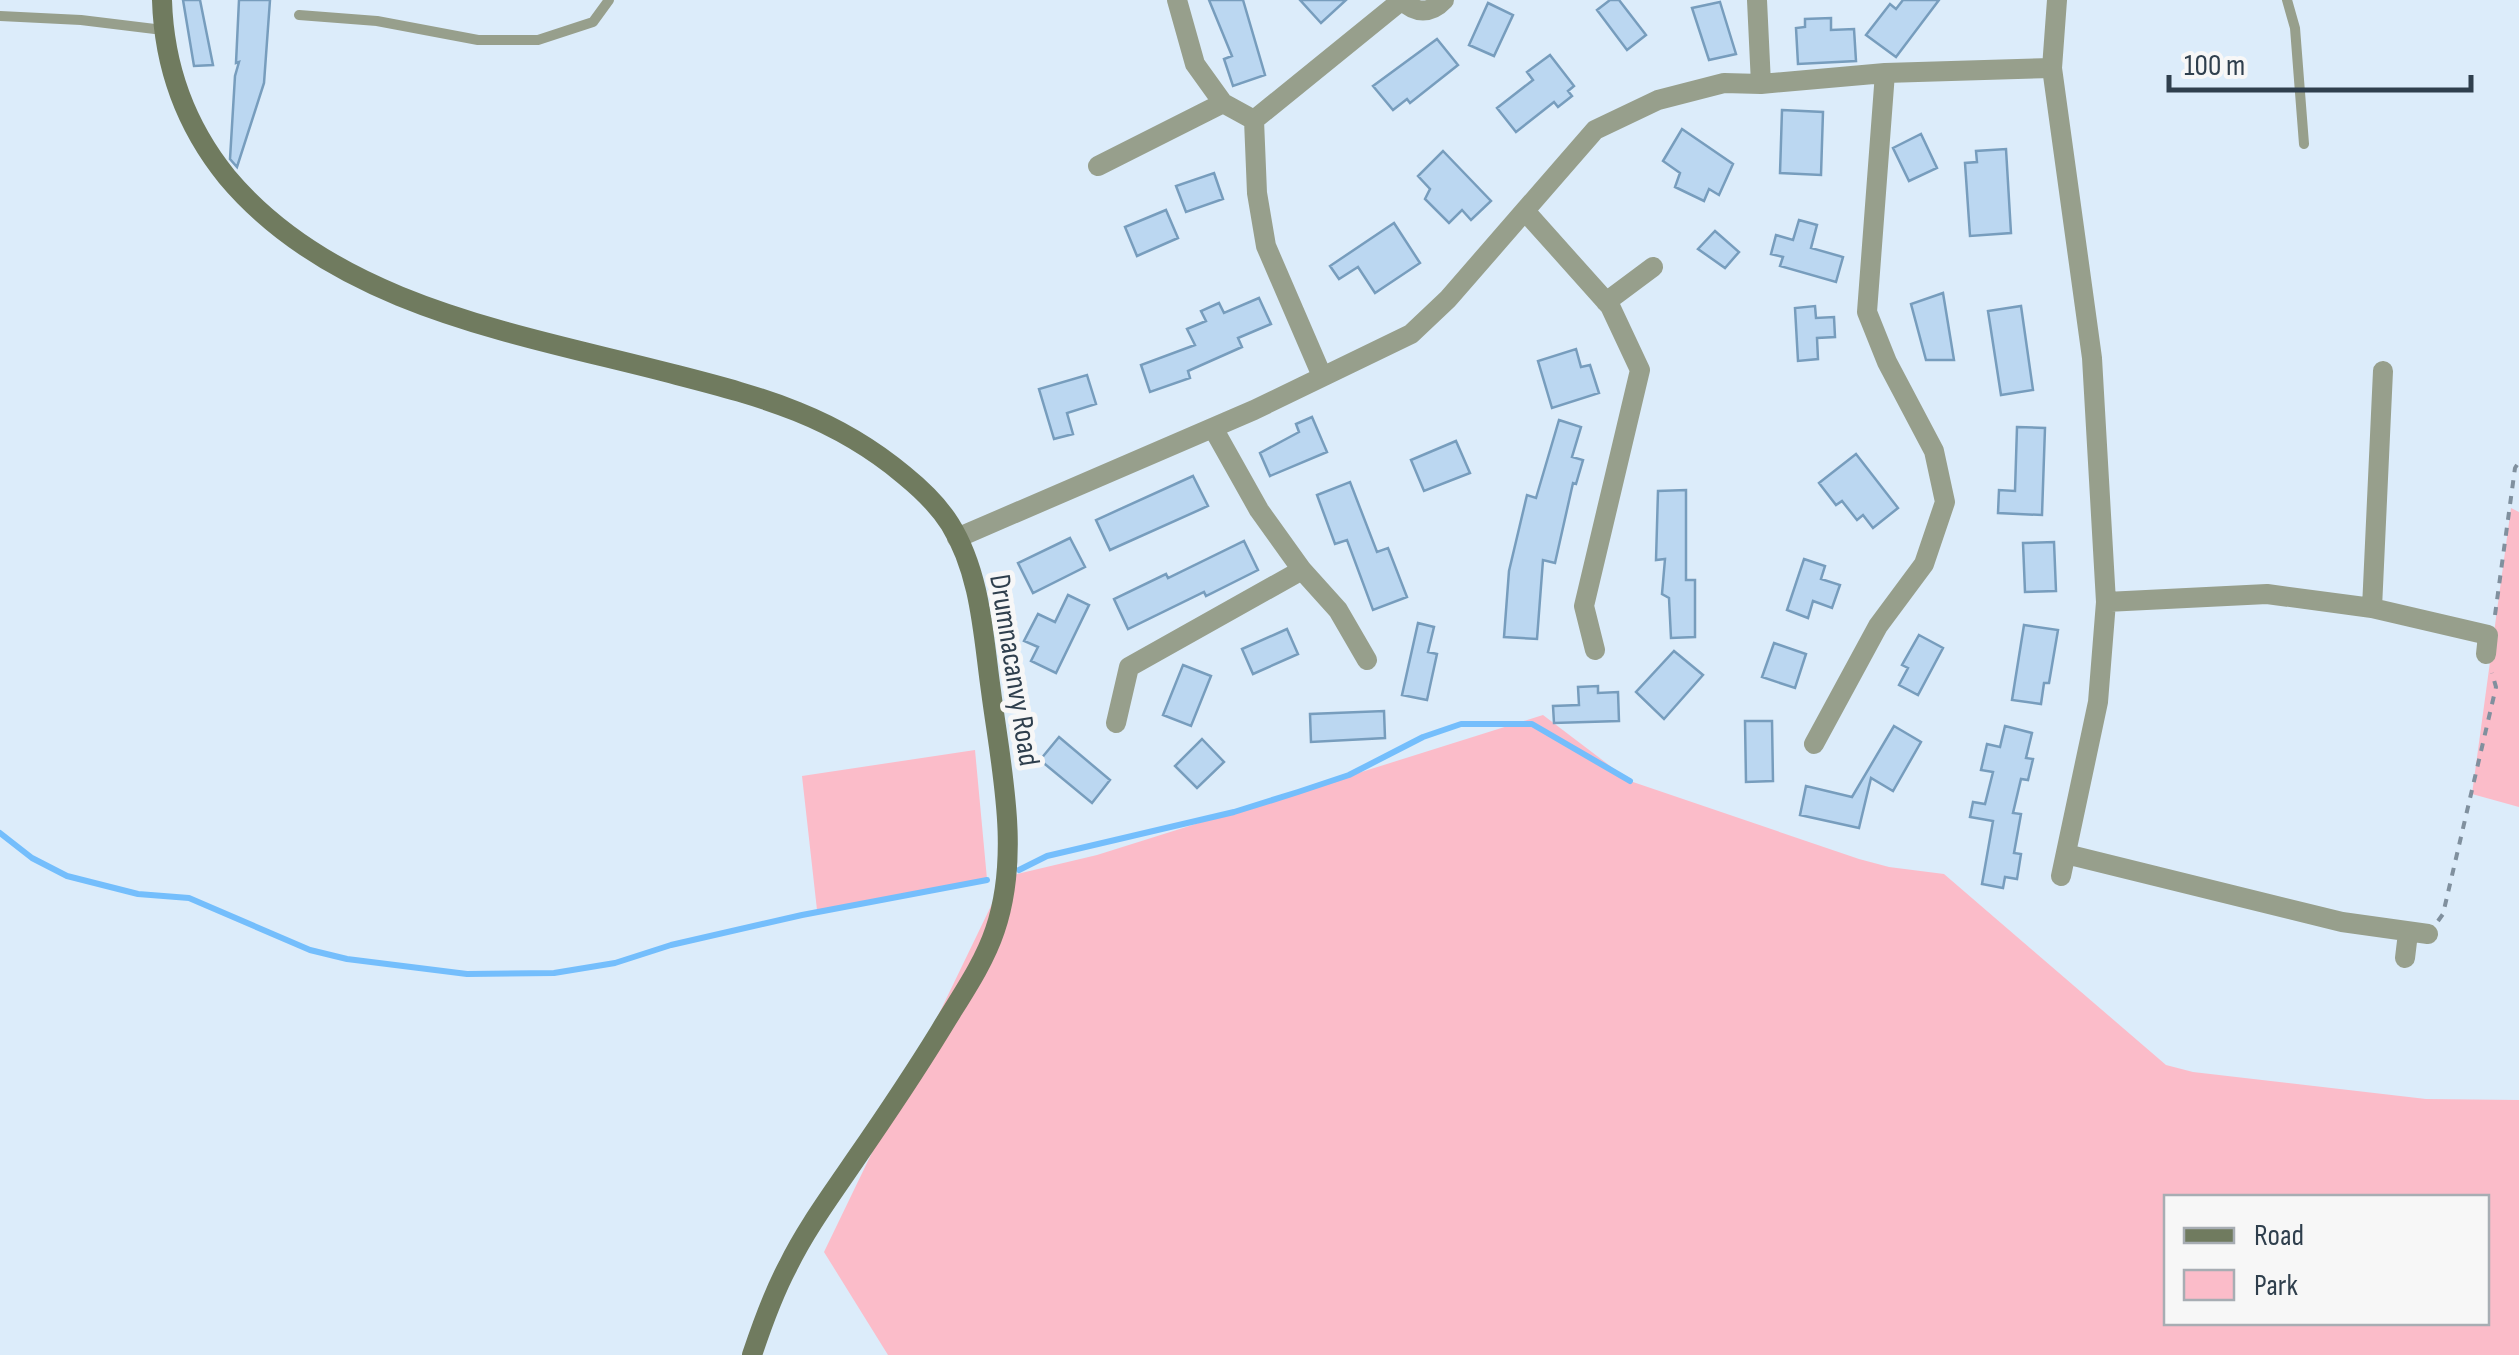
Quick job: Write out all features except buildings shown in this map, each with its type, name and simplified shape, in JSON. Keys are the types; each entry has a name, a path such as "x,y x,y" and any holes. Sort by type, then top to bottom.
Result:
{"main road":[{"name":"Drumnacanvy Road","path":"162,0 172,75 190,124 252,206 308,251 358,279 427,305 504,330 783,404 832,424 878,453 919,487 949,522 966,558 982,615 1007,836 995,930 972,977 904,1089 789,1263 752,1355"}],"street":[{"path":"1177,0 1196,64 1223,103 1254,120"},
{"path":"1254,120 1402,0 1422,11 1437,7 1444,0"},
{"path":"1757,0 1761,84"},
{"path":"2057,0 2052,68 2092,358 2106,602 2098,702 2061,876"},
{"path":"956,538 1213,428 1411,334 1448,299 1594,130 1658,100 1724,83 2052,68"},
{"path":"1814,744 1878,626 1924,564 1945,502 1934,452 1887,362 1867,312 1885,73"},
{"path":"1098,166 1223,103"},
{"path":"1254,120 1256,192 1266,246 1322,376"},
{"path":"1525,210 1606,302 1640,370 1584,606 1595,650"},
{"path":"1606,302 1653,267"},
{"path":"2372,608 2383,371"},
{"path":"1213,428 1259,510 1302,570 1338,610 1367,660"},
{"path":"1116,723 1129,667 1302,570"},
{"path":"2106,602 2266,594 2372,608 2487,645"},
{"path":"2066,854 2342,922 2418,933 2404,958"}],"lane":[{"path":"299,15 378,21 478,40 538,40 592,22 609,0"},
{"path":"2287,0 2295,28 2304,144"},
{"path":"0,16 163,30"}],"path":[{"path":"2418,933 2444,914 2496,687 2487,645 2497,609 2515,468 2519,462"}],"green space":[{"path":"2511,508 2519,512 2519,807 2472,794"},
{"path":"1543,715 1630,781 1859,859 1944,874 2166,1065 2193,1072 2426,1099 2519,1100 2519,1355 888,1355 824,1252 1005,877 1097,855"},
{"path":"975,750 987,879 817,910 802,776"}],"waterway":[{"path":"1019,870 1047,856 1234,812 1298,792 1349,775 1423,737 1461,724 1532,724 1630,781"},
{"path":"0,833 32,858 67,876 138,894 189,898 310,950 347,959 467,974 554,973 615,963 671,945 802,915 987,880"}]}
